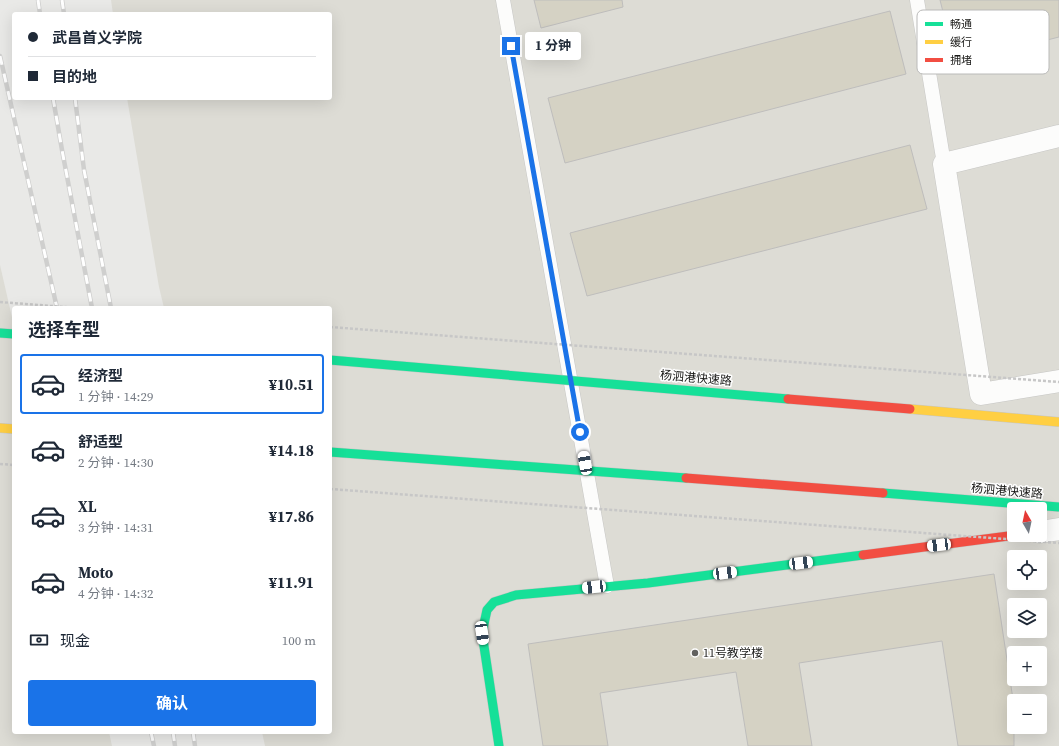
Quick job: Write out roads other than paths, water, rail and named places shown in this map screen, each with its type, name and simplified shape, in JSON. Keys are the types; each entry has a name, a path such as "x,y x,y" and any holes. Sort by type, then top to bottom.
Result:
{"main road":[{"path":"0,333 12,334"},
{"name":"杨泗港快速路","path":"332,360 1059,422"},
{"path":"0,428 12,429"},
{"name":"杨泗港快速路","path":"332,452 1059,507"},
{"path":"498,746 482,633 487,608 496,600 516,594 648,583 1007,536"}],"street":[{"path":"1059,136 944,164 981,394 1059,382"},
{"path":"1047,531 1059,529"}],"lane":[{"path":"503,0 607,586"},
{"path":"917,0 919,10"},
{"path":"929,74 944,164"}],"railway":[{"path":"38,0 40,12"},
{"path":"62,0 64,12"},
{"path":"0,56 57,306"},
{"path":"53,100 92,306"},
{"path":"75,100 84,170 111,306"},
{"path":"151,734 154,746"},
{"path":"173,734 175,746"},
{"path":"193,734 195,746"}],"place":[{"name":"11号教学楼","path":"695,653"}]}
